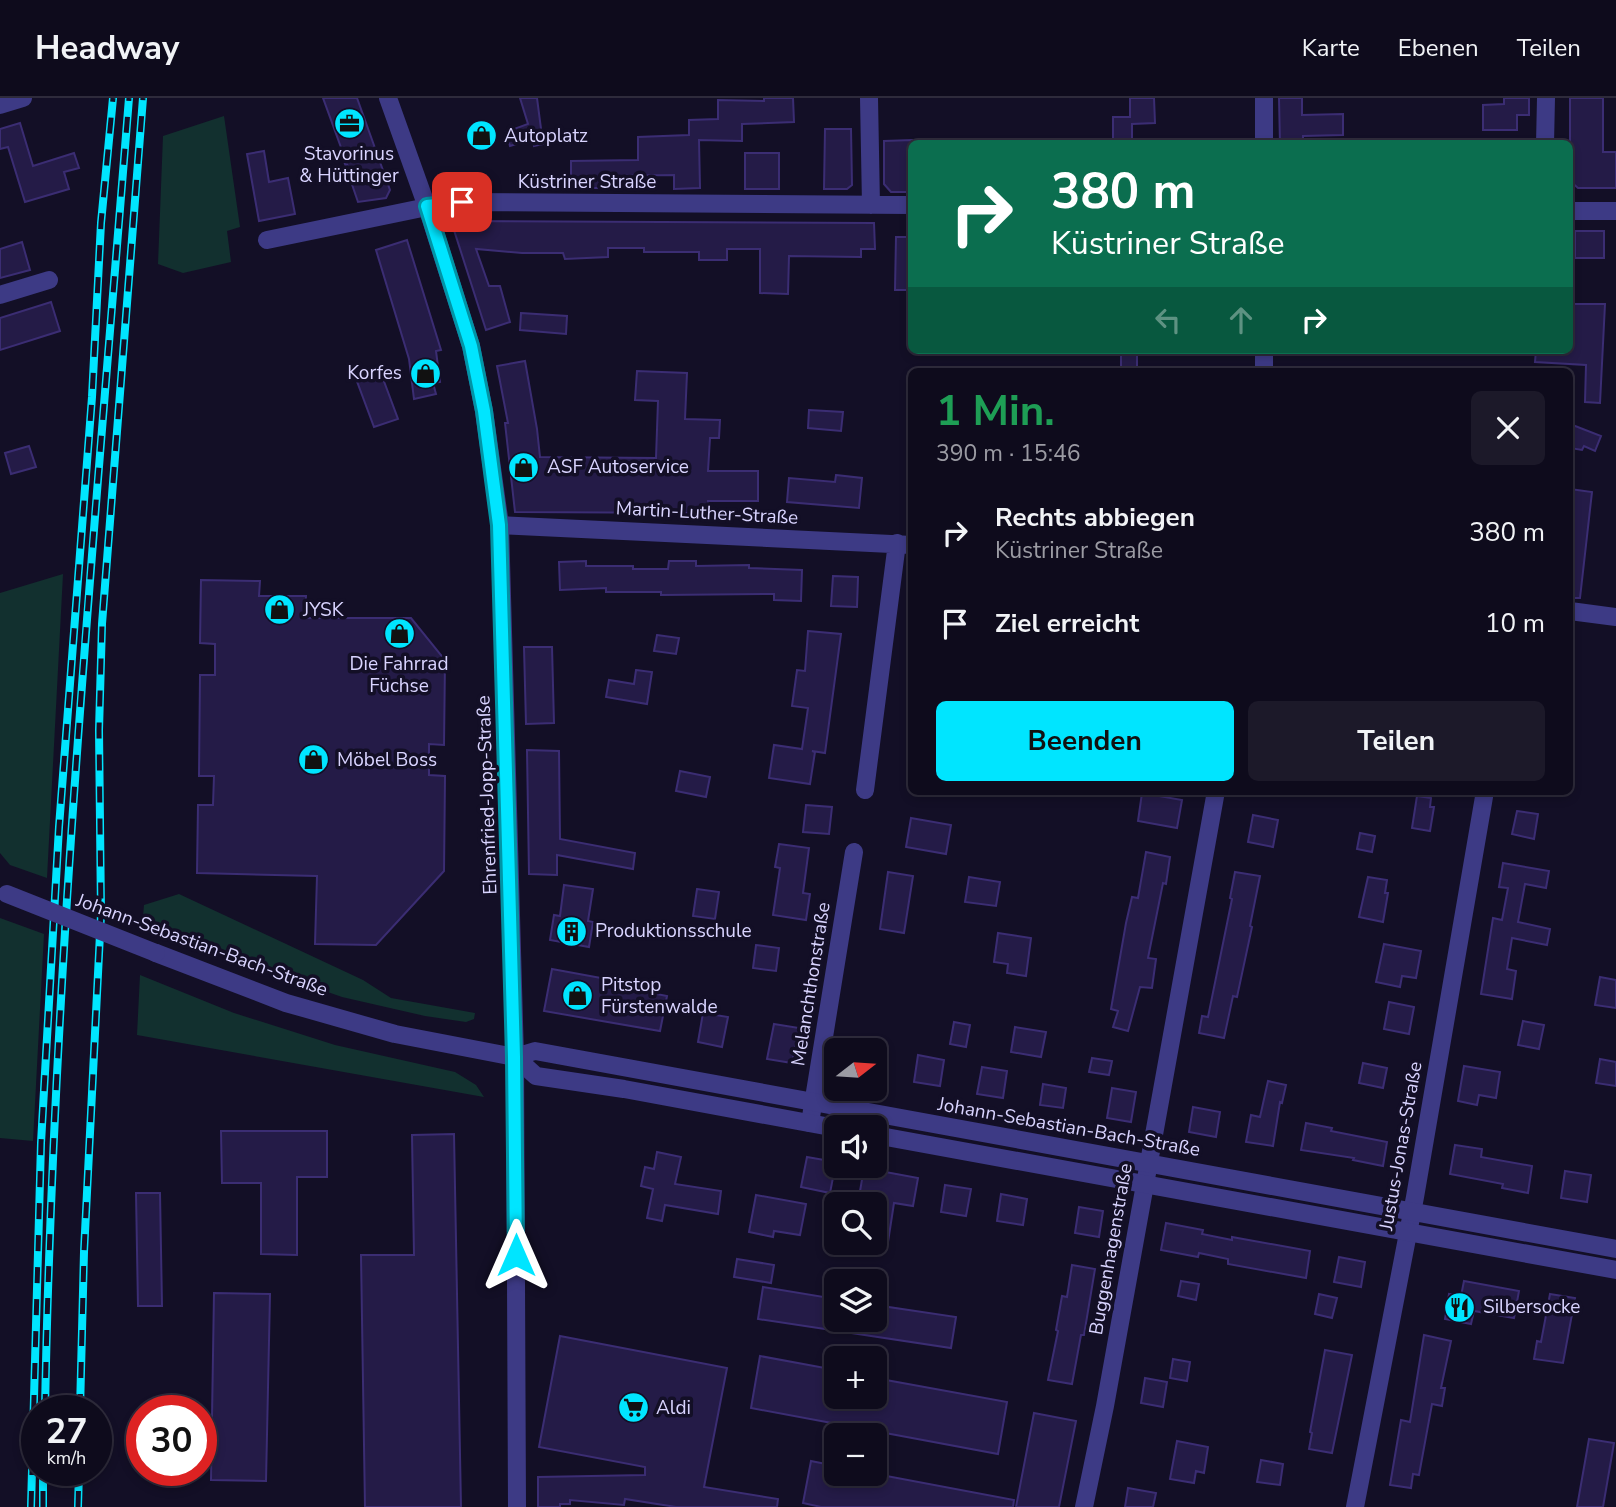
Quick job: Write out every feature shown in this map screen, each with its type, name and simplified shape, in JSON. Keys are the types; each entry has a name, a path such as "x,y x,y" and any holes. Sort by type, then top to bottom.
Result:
{"street":[{"path":"0,105 23,98"},
{"name":"Ehrenfried-Jopp-Straße","path":"388,98 427,206 471,346 484,411 499,525 514,1057 517,1507"},
{"path":"869,98 871,205"},
{"path":"1264,98 1264,140"},
{"path":"1545,140 1546,98"},
{"name":"Küstriner Straße","path":"267,240 427,206 462,202 908,205"},
{"path":"1573,211 1616,211"},
{"path":"0,295 49,280"},
{"name":"Martin-Luther-Straße","path":"499,525 904,544"},
{"path":"865,790 904,544"},
{"path":"1573,611 1616,617"},
{"name":"Buggenhagenstraße","path":"1084,1507 1105,1406 1215,795"},
{"name":"Justus-Jonas-Straße","path":"1355,1507 1412,1211 1484,795"},
{"name":"Melanchthonstraße","path":"810,1123 854,852"},
{"name":"Johann-Sebastian-Bach-Straße","path":"3,892 286,1003 395,1034 514,1057 535,1051 1616,1248"},
{"name":"Johann-Sebastian-Bach-Straße","path":"514,1057 536,1076 824,1126"},
{"path":"887,1137 1616,1270"}],"green space":[{"path":"224,116 240,227 227,231 231,262 183,273 158,264 163,136"},
{"path":"63,574 47,878 10,865 0,853 0,593"},
{"path":"179,894 363,980 391,998 475,1013 474,1019 466,1022 425,1016 342,997 228,957 143,917 144,905"},
{"path":"0,918 44,934 33,1141 0,1138"},
{"path":"140,975 234,1013 335,1045 455,1072 476,1085 484,1097 137,1035"}],"building":[{"path":"323,98 357,98 390,190 386,198 358,202"},
{"path":"520,98 537,98 543,144 534,146 533,139 510,146 506,132 528,124"},
{"path":"764,98 793,98 794,122 742,124 742,141 699,140 700,188 674,189 674,175 605,176 605,188 571,188 571,161 638,160 638,137 689,135 689,120 718,119 718,100 764,101"},
{"path":"1130,98 1154,98 1155,123 1132,124 1132,140 1113,140 1113,117 1130,117"},
{"path":"1279,98 1302,98 1302,115 1343,114 1343,135 1303,136 1303,140 1280,140"},
{"path":"1504,98 1529,98 1529,115 1517,115 1517,130 1483,130 1483,105 1504,104"},
{"path":"1570,98 1603,98 1603,152 1616,152 1616,188 1578,188 1573,184 1573,140 1570,140"},
{"path":"20,123 33,166 74,153 79,168 64,172 69,189 25,202 8,147 0,149 0,129"},
{"path":"825,129 851,129 852,185 847,189 824,189"},
{"path":"908,140 908,192 891,192 884,184 884,141"},
{"path":"264,151 269,182 288,178 295,214 259,221 247,154"},
{"path":"745,153 779,153 779,189 745,189"},
{"path":"461,221 874,223 875,249 861,249 861,257 789,256 788,294 760,293 760,249 727,249 727,260 699,260 699,252 644,252 644,248 608,248 608,257 565,259 563,253 476,249 489,286 500,286 510,322 486,330 453,227"},
{"path":"1575,231 1604,231 1604,258 1575,258"},
{"path":"896,237 908,237 908,290 895,290"},
{"path":"407,240 441,350 436,351 440,382 433,383 436,394 414,399 409,359 376,250"},
{"path":"22,242 30,270 0,278 0,249"},
{"path":"51,302 60,331 0,350 0,318"},
{"path":"1573,304 1605,304 1600,403 1585,402 1586,365 1535,362 1536,354 1573,354"},
{"path":"521,313 567,316 566,334 520,330"},
{"path":"1121,354 1137,354 1137,368 1121,368"},
{"path":"525,361 540,457 656,458 658,401 635,400 637,371 687,373 685,419 720,420 719,438 710,438 708,471 758,471 758,501 708,501 708,513 515,512 505,423 508,423 497,366"},
{"path":"379,368 398,419 374,427 355,376"},
{"path":"809,410 843,412 841,431 808,428"},
{"path":"1573,425 1601,436 1595,451 1584,446 1582,450 1573,448"},
{"path":"29,446 36,467 11,474 5,453"},
{"path":"836,475 862,478 859,508 787,502 789,478 835,482"},
{"path":"1573,489 1592,492 1580,598 1573,598"},
{"path":"586,561 586,566 633,566 633,569 668,569 669,561 696,561 696,566 749,565 749,568 802,570 801,601 774,600 774,594 661,595 661,592 606,592 606,588 560,590 559,562"},
{"path":"833,576 858,577 857,607 831,606"},
{"name":"Möbel Boss","path":"201,580 260,581 259,596 306,596 305,618 411,618 445,660 444,745 429,744 429,775 445,776 444,871 376,945 315,944 317,876 197,873 198,805 213,805 214,776 199,776 200,675 215,675 215,644 200,643"},
{"path":"808,631 841,634 825,753 812,751 815,752 810,784 769,778 774,745 802,749 808,708 792,706 797,670 805,671"},
{"path":"657,635 679,638 676,654 654,651"},
{"path":"524,647 552,647 554,723 526,724"},
{"path":"636,670 652,672 647,704 606,697 609,680 634,684"},
{"path":"527,750 559,751 560,839 635,853 633,869 557,855 557,875 529,874"},
{"path":"680,771 710,777 706,797 676,791"},
{"path":"1142,795 1182,800 1177,828 1138,821"},
{"path":"1417,796 1431,798 1430,807 1434,807 1430,831 1412,828"},
{"path":"806,805 832,807 829,834 803,832"},
{"path":"1517,811 1538,814 1534,839 1512,834"},
{"path":"1253,815 1278,820 1273,847 1248,842"},
{"path":"911,818 951,825 946,854 906,847"},
{"path":"1360,833 1375,836 1372,852 1357,849"},
{"path":"779,844 809,848 803,893 810,894 806,920 773,915 780,868 775,867"},
{"path":"1146,852 1170,857 1148,958 1156,959 1152,988 1140,987 1128,1031 1113,1027 1118,1011 1111,1009 1126,923 1132,897 1138,898"},
{"path":"1503,863 1549,871 1546,888 1525,884 1518,922 1550,929 1547,945 1512,938 1507,969 1516,971 1512,999 1481,994 1493,918 1502,920 1508,888 1499,887"},
{"path":"888,872 913,876 904,933 880,929"},
{"path":"1235,872 1260,876 1237,997 1233,996 1224,1038 1199,1033 1202,1016 1208,1017"},
{"path":"969,877 1000,882 996,906 965,902"},
{"path":"1368,877 1387,880 1385,893 1388,893 1383,922 1359,917"},
{"path":"564,885 593,889 588,921 593,922 589,947 550,940 554,915 560,916"},
{"path":"697,889 719,892 715,919 693,916"},
{"path":"998,933 1031,938 1026,976 1007,973 1008,964 994,962"},
{"path":"1384,944 1421,951 1416,978 1402,976 1400,987 1376,982"},
{"path":"756,945 779,948 776,971 753,968"},
{"path":"552,969 612,980 611,985 667,996 660,1031 544,1011"},
{"path":"1600,977 1616,980 1616,1008 1595,1005"},
{"path":"1389,1002 1414,1007 1409,1034 1384,1029"},
{"path":"703,1013 728,1017 722,1047 698,1042"},
{"path":"1523,1021 1544,1025 1539,1049 1518,1045"},
{"path":"954,1022 970,1025 966,1047 950,1044"},
{"path":"774,1024 799,1028 792,1063 767,1059"},
{"path":"1015,1027 1046,1032 1041,1057 1011,1052"},
{"path":"918,1055 944,1060 940,1086 914,1082"},
{"path":"1092,1058 1112,1061 1109,1075 1089,1072"},
{"path":"1600,1059 1616,1062 1616,1086 1596,1083"},
{"path":"1363,1063 1387,1068 1383,1088 1359,1083"},
{"path":"1464,1066 1500,1072 1496,1098 1479,1095 1477,1105 1458,1101"},
{"path":"982,1067 1007,1071 1003,1098 977,1094"},
{"path":"1268,1081 1286,1085 1282,1103 1280,1102 1273,1146 1246,1142 1251,1115 1260,1117"},
{"path":"1043,1084 1066,1088 1063,1108 1040,1105"},
{"path":"1112,1088 1136,1092 1131,1122 1107,1118"},
{"path":"1193,1107 1220,1112 1216,1137 1189,1132"},
{"path":"1306,1123 1387,1142 1383,1166 1353,1160 1354,1158 1301,1150"},
{"path":"221,1131 327,1131 327,1177 297,1177 297,1255 261,1254 261,1183 222,1183"},
{"path":"454,1134 461,1507 365,1507 361,1255 414,1255 412,1135"},
{"path":"1455,1145 1482,1149 1481,1157 1532,1166 1528,1193 1502,1188 1503,1184 1450,1174"},
{"path":"657,1152 681,1157 675,1184 721,1191 718,1214 665,1205 662,1221 647,1218 653,1189 641,1186 645,1167 654,1169"},
{"path":"807,1157 824,1160 824,1178 833,1178 830,1192 801,1187"},
{"path":"1565,1171 1591,1175 1587,1202 1561,1198"},
{"path":"887,1172 918,1178 913,1206 894,1203 888,1242 887,1192 860,1192 862,1178 887,1178"},
{"path":"945,1185 971,1189 966,1216 941,1212"},
{"path":"136,1193 160,1193 162,1306 138,1306"},
{"path":"1001,1194 1027,1199 1023,1225 997,1221"},
{"path":"756,1195 806,1204 800,1235 774,1231 773,1237 749,1232"},
{"path":"1079,1207 1103,1211 1099,1237 1075,1233"},
{"path":"1166,1223 1203,1230 1202,1234 1232,1240 1232,1237 1310,1251 1306,1278 1228,1264 1228,1259 1199,1253 1198,1257 1161,1250"},
{"path":"1339,1257 1365,1262 1361,1287 1334,1282"},
{"path":"737,1259 774,1265 771,1283 734,1277"},
{"path":"1072,1265 1095,1269 1084,1335 1081,1335 1072,1384 1048,1380 1062,1296 1067,1297"},
{"path":"1181,1281 1199,1284 1196,1300 1178,1296"},
{"path":"1464,1281 1519,1291 1514,1318 1474,1311 1471,1324 1445,1319 1449,1294 1461,1296"},
{"path":"763,1287 824,1297 824,1329 758,1319"},
{"path":"214,1293 270,1294 266,1481 217,1480 217,1395 212,1395"},
{"path":"1319,1294 1337,1298 1332,1318 1315,1314"},
{"path":"1550,1294 1575,1298 1563,1363 1534,1359 1537,1341 1541,1342"},
{"path":"887,1307 956,1317 951,1348 845,1332 887,1332"},
{"path":"1424,1335 1451,1341 1441,1388 1445,1388 1442,1406 1432,1404 1419,1475 1413,1474 1411,1488 1390,1485 1401,1420 1410,1422"},
{"name":"Aldi","path":"560,1336 727,1368 704,1487 778,1499 777,1507 676,1507 625,1499 624,1505 570,1500 570,1504 560,1504 560,1507 538,1507 538,1477 645,1475 645,1467 539,1447"},
{"path":"1325,1350 1352,1355 1332,1453 1309,1449"},
{"path":"760,1356 824,1368 824,1409 887,1409 887,1380 1007,1402 998,1454 887,1433 887,1423 832,1423 751,1408"},
{"path":"1173,1359 1190,1362 1187,1381 1170,1378"},
{"path":"1145,1378 1167,1382 1163,1407 1141,1403"},
{"path":"1034,1413 1076,1421 1059,1507 1016,1507"},
{"path":"1589,1439 1614,1443 1603,1507 1577,1507"},
{"path":"1177,1441 1208,1447 1204,1473 1196,1471 1194,1483 1170,1479"},
{"path":"1261,1460 1283,1464 1280,1485 1257,1482"},
{"path":"811,1461 824,1464 824,1486 887,1486 887,1476 1014,1500 1013,1507 821,1507 803,1503"},
{"path":"1128,1488 1156,1493 1153,1507 1125,1507"}],"railway":[{"path":"31,1507 41,1143 59,827 92,397 101,223 113,98"},
{"path":"45,1395 49,1246 66,918 89,590 129,98"},
{"path":"80,1395 84,1252 101,914 99,730 102,624 143,98"},
{"path":"43,1486 43,1507"},
{"path":"78,1507 79,1486"}],"place":[{"name":"Stavorinus & Hüttinger","path":"349,123"},
{"name":"Autoplatz","path":"481,136"},
{"name":"Korfes","path":"425,373"},
{"name":"ASF Autoservice","path":"524,467"},
{"name":"JYSK","path":"280,610"},
{"name":"Die Fahrrad Füchse","path":"399,633"},
{"name":"Möbel Boss","path":"314,760"},
{"name":"Produktionsschule","path":"572,931"},
{"name":"Pitstop Fürstenwalde","path":"578,996"},
{"name":"Silbersocke","path":"1460,1307"},
{"name":"Aldi","path":"633,1408"}],"route":[{"path":"462,202 427,206 471,346 484,411 499,525 510,844 516,1255"}]}
